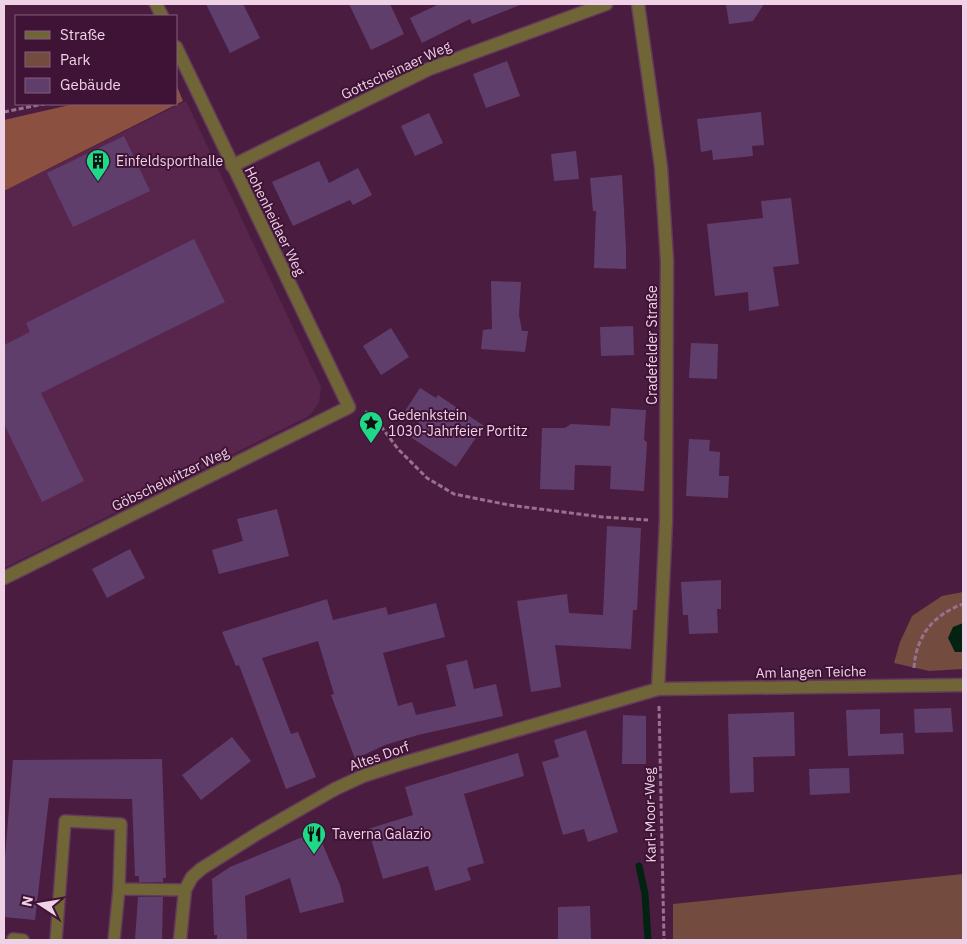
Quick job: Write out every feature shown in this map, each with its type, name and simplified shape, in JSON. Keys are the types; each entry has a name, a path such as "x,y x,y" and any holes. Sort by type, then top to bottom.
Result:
{"street":[{"name":"Gottscheinaer Weg","path":"232,166 429,69 606,4"},
{"name":"Cradefelder Straße","path":"638,4 661,167 667,260 666,521 658,689"},
{"name":"Hohenheidaer Weg","path":"178,51 349,407"},
{"name":"Göbschelwitzer Weg","path":"4,578 349,407"},
{"name":"Am langen Teiche","path":"658,689 963,685"},
{"name":"Altes Dorf","path":"185,890 192,877 201,869 335,789 363,776 658,689"},
{"path":"180,940 185,890"}],"lane":[{"path":"56,940 65,821 121,824 119,890 114,940"},
{"path":"119,890 185,890"}],"path":[{"path":"4,112 39,105"},
{"path":"349,407 371,413 398,449 427,478 454,494 509,505 602,517 666,521"},
{"path":"913,685 915,653 926,628 948,610 963,604"},
{"name":"Karl-Moor-Weg","path":"658,689 664,940"}],"shaded area":[{"path":"178,89 183,101 178,104"},
{"path":"186,101 321,387 319,403 309,416 4,568 4,191"},
{"path":"70,105 175,105 4,191 4,120"},
{"path":"963,623 963,652 955,652 948,638 953,627"}],"green space":[{"path":"963,592 963,669 929,671 894,663 900,642 912,616 942,596"},
{"path":"963,874 963,940 673,940 673,904"}],"building":[{"path":"206,4 243,4 260,38 230,53"},
{"path":"349,4 390,4 404,34 371,50"},
{"path":"439,4 520,5 472,24 470,19 422,43 410,18"},
{"path":"726,4 764,4 753,21 729,24"},
{"path":"507,61 520,96 486,108 473,74"},
{"path":"761,112 764,145 752,146 753,156 713,160 712,150 701,152 697,119"},
{"path":"429,113 443,143 415,156 401,126"},
{"name":"Einfeldsporthalle","path":"124,136 150,191 73,227 47,173"},
{"path":"576,151 579,179 554,181 551,154"},
{"path":"319,161 329,183 358,168 372,195 353,205 350,200 293,226 272,182"},
{"path":"622,175 626,269 594,268 596,211 593,211 590,178"},
{"path":"791,198 799,264 773,267 779,306 749,311 748,292 715,296 707,224 763,218 761,201"},
{"path":"194,239 225,302 41,393 84,481 42,502 4,424 4,345 30,332 26,323"},
{"path":"491,281 521,282 519,315 522,331 528,331 525,352 481,349 483,330 492,329"},
{"path":"633,326 634,355 601,356 600,327"},
{"path":"391,328 409,357 381,375 363,346"},
{"path":"691,343 718,344 717,379 689,378"},
{"path":"420,388 436,398 438,395 484,426 456,467 409,436 420,420 405,411"},
{"path":"611,408 646,410 644,440 647,442 644,491 610,489 611,466 575,465 574,490 540,489 542,428 565,428 571,424 610,426"},
{"path":"689,439 710,440 709,451 720,452 719,476 729,476 728,498 686,496"},
{"path":"277,509 289,556 219,574 212,550 243,541 237,519"},
{"path":"607,526 641,528 637,610 633,610 631,649 555,645 561,687 531,692 517,601 567,594 569,613 603,615"},
{"path":"130,549 145,578 107,598 92,569"},
{"path":"721,580 721,609 717,609 718,633 689,634 688,615 683,615 681,582"},
{"path":"327,599 333,620 386,607 388,615 436,603 445,637 383,653 398,706 412,702 416,715 456,706 446,665 467,660 474,689 496,684 503,716 418,735 385,745 355,759 331,695 334,694 318,641 262,658 291,734 298,732 316,777 286,789 239,665 236,666 222,632"},
{"path":"951,708 953,732 915,733 914,709"},
{"path":"880,709 880,734 903,733 904,754 848,756 846,710"},
{"path":"794,712 795,756 753,757 754,792 730,793 728,714"},
{"path":"623,715 646,716 646,764 622,764"},
{"path":"586,730 618,832 588,842 584,829 563,835 542,762 559,757 554,740"},
{"path":"232,737 251,761 201,800 182,775"},
{"path":"518,753 524,776 464,794 484,863 467,868 471,880 435,891 428,866 383,879 368,829 413,815 405,787"},
{"path":"162,759 166,878 163,878 163,882 139,882 139,876 135,876 132,799 49,798 35,920 4,917 4,869 13,760"},
{"path":"849,768 850,793 810,795 809,769"},
{"path":"317,831 340,885 344,902 300,913 290,878 245,896 247,940 217,940 217,935 214,935 212,879 230,867"},
{"path":"138,897 163,897 162,940 135,940"},
{"path":"590,906 591,940 558,940 558,907"}],"waterway":[{"path":"639,866 645,894 648,940"}],"place":[{"name":"Einfeldsporthalle","path":"98,182"},
{"name":"Gedenkstein 1030-Jahrfeier Portitz","path":"371,444"},
{"name":"Taverna Galazio","path":"314,855"}]}
